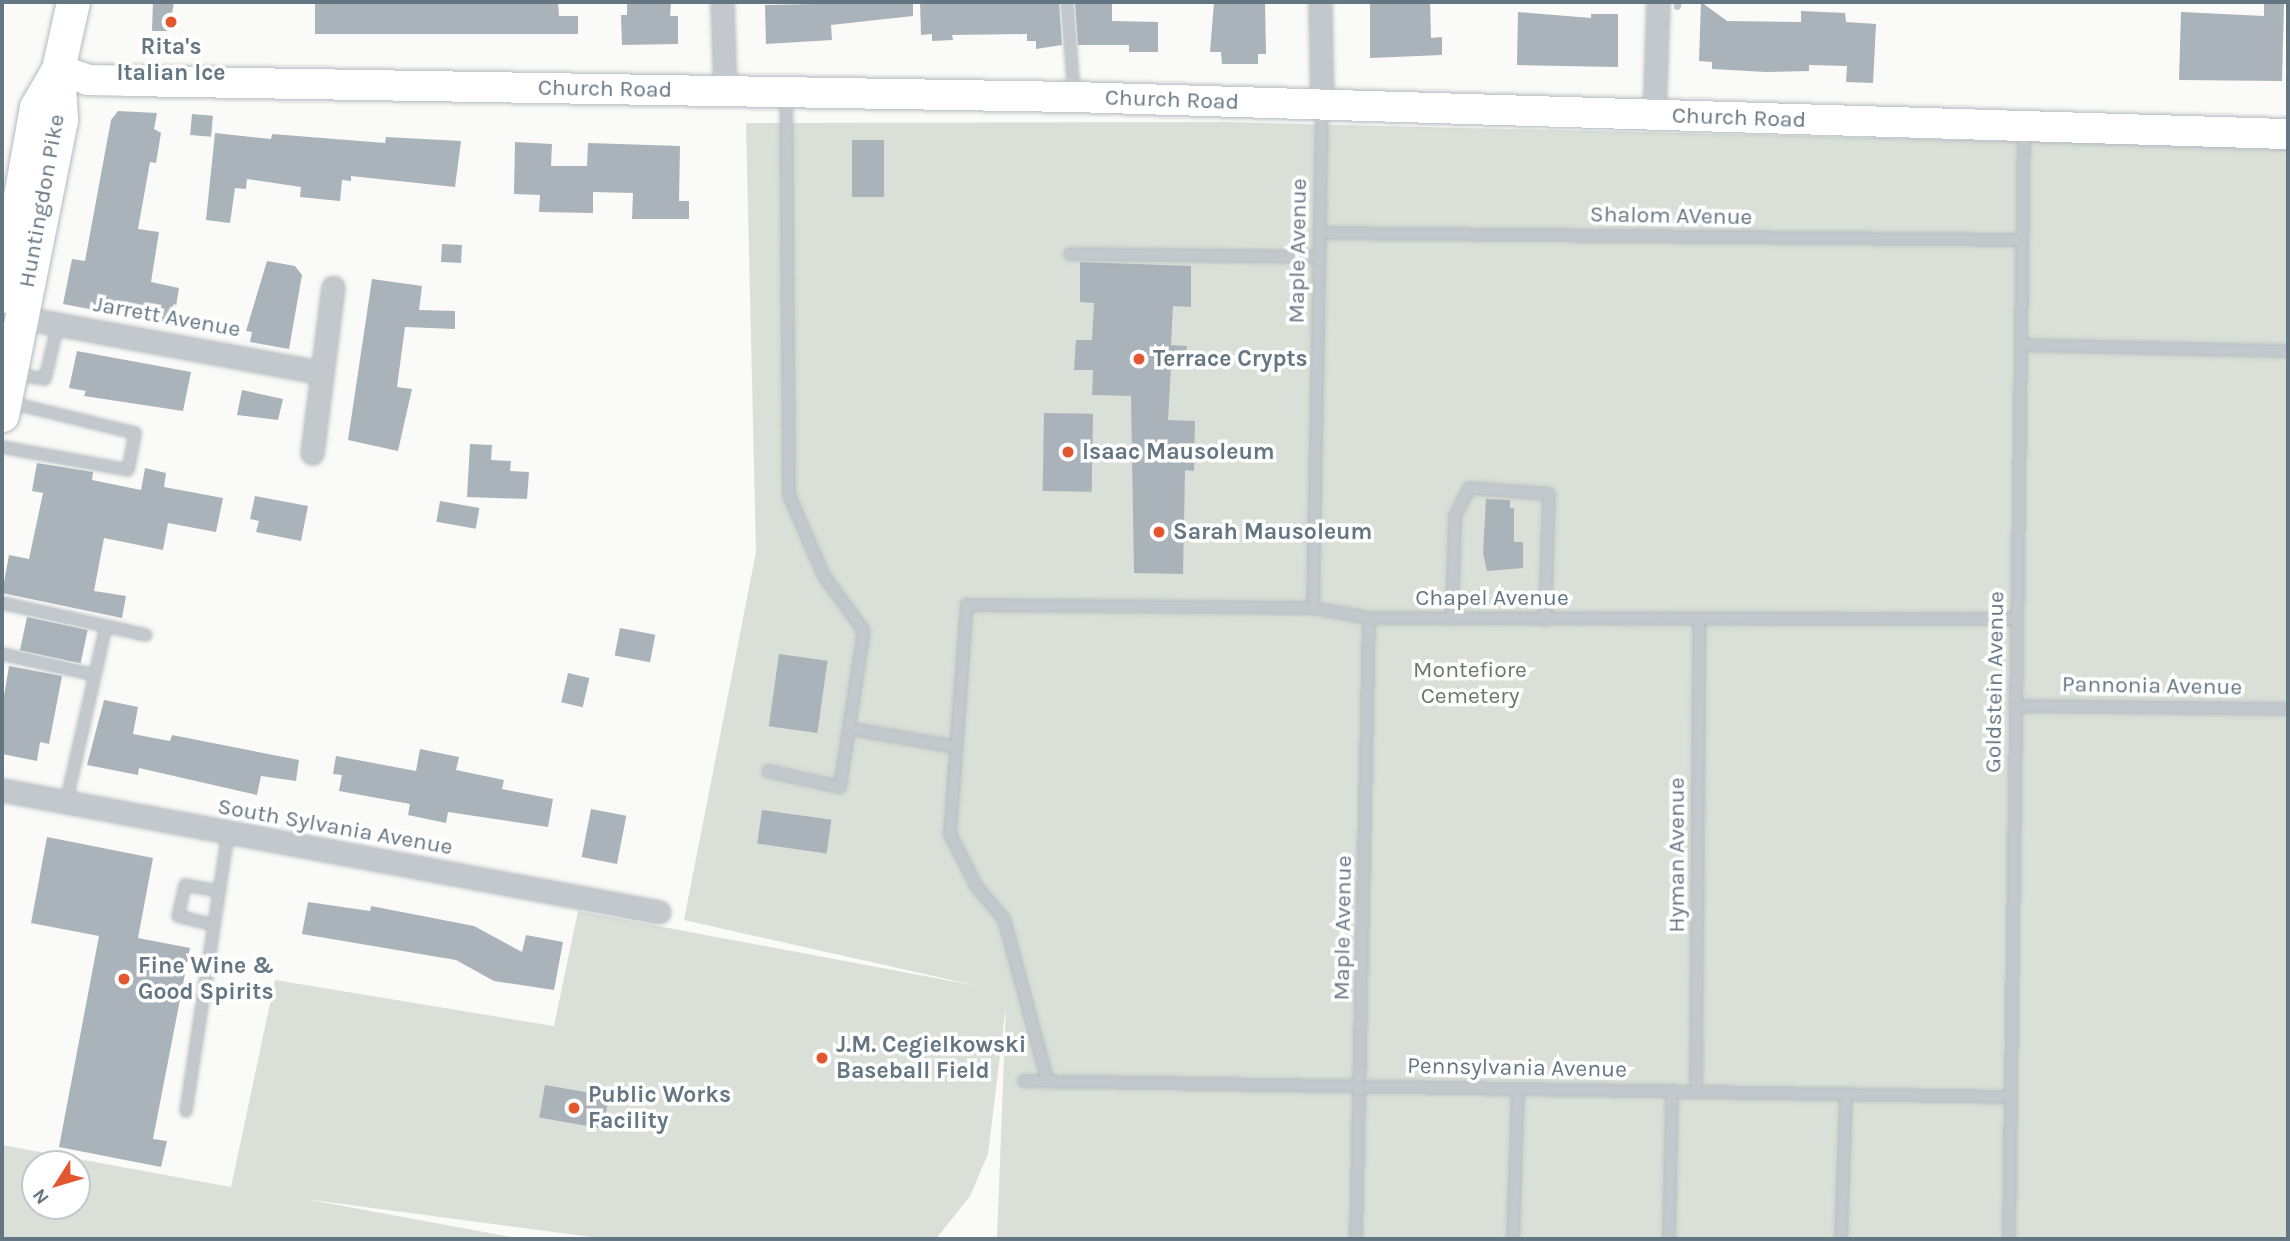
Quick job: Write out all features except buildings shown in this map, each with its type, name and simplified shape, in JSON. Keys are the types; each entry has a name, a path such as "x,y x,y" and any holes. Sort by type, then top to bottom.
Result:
{"main road":[{"name":"Huntingdon Pike","path":"4,393 8,309 61,119 58,69 74,2"}],"street":[{"path":"722,2 725,91"},
{"path":"1320,2 1322,105"},
{"path":"1654,116 1658,2"},
{"name":"Church Road","path":"58,69 88,80 1074,97 2288,134"},
{"path":"313,453 332,287"},
{"name":"Jarrett Avenue","path":"8,309 58,324 322,373"},
{"name":"South Sylvania Avenue","path":"2,790 660,912"}],"lane":[{"path":"1067,2 1074,97"},
{"path":"768,771 840,788 852,729 864,631 824,576 789,495 786,92"},
{"name":"Maple Avenue","path":"1313,608 1322,105"},
{"name":"Goldstein Avenue","path":"2009,1239 2024,126"},
{"name":"Shalom AVenue","path":"1319,233 2023,240"},
{"path":"1070,254 1318,257"},
{"path":"4,393 45,379 58,324"},
{"path":"2022,345 2288,351"},
{"path":"2,447 128,470 135,433 4,393"},
{"path":"1452,619 1455,516 1469,488 1549,494 1545,620"},
{"path":"2,603 146,635"},
{"name":"Chapel Avenue","path":"957,747 967,604 1313,608 1369,618 2017,620"},
{"name":"Maple Avenue","path":"1356,1239 1369,618"},
{"name":"Hyman Avenue","path":"1696,1090 1699,620"},
{"path":"66,803 106,626"},
{"path":"2,654 94,675"},
{"name":"Pannonia Avenue","path":"2015,706 2288,709"},
{"path":"852,729 957,747 950,834 977,887 1004,919 1048,1082"},
{"path":"186,1111 228,834"},
{"path":"214,925 178,916 185,884 219,891"},
{"name":"Pennsylvania Avenue","path":"1024,1081 2010,1097"},
{"path":"1513,1239 1518,1088"},
{"path":"1669,1239 1672,1090"},
{"path":"1841,1239 1846,1094"}],"green space":[{"name":"Montefiore Cemetery","path":"1222,122 2288,148 2288,1239 997,1239 1006,1006 988,1154 970,1196 936,1239 607,1239 305,1199 522,1239 2,1239 2,1145 29,1150 21,1150 21,1220 91,1220 91,1161 231,1187 275,980 554,1026 578,911 978,986 684,920 756,552 746,123"}],"waterway":[{"path":"1677,6 1678,2"}],"place":[{"name":"Rita's Italian Ice","path":"171,22"},
{"name":"Terrace Crypts","path":"1139,359"},
{"name":"Isaac Mausoleum","path":"1068,452"},
{"name":"Sarah Mausoleum","path":"1159,532"},
{"name":"Fine Wine & Good Spirits","path":"124,979"},
{"name":"J.M. Cegielkowski Baseball Field","path":"822,1058"},
{"name":"Public Works Facility","path":"574,1108"}]}
